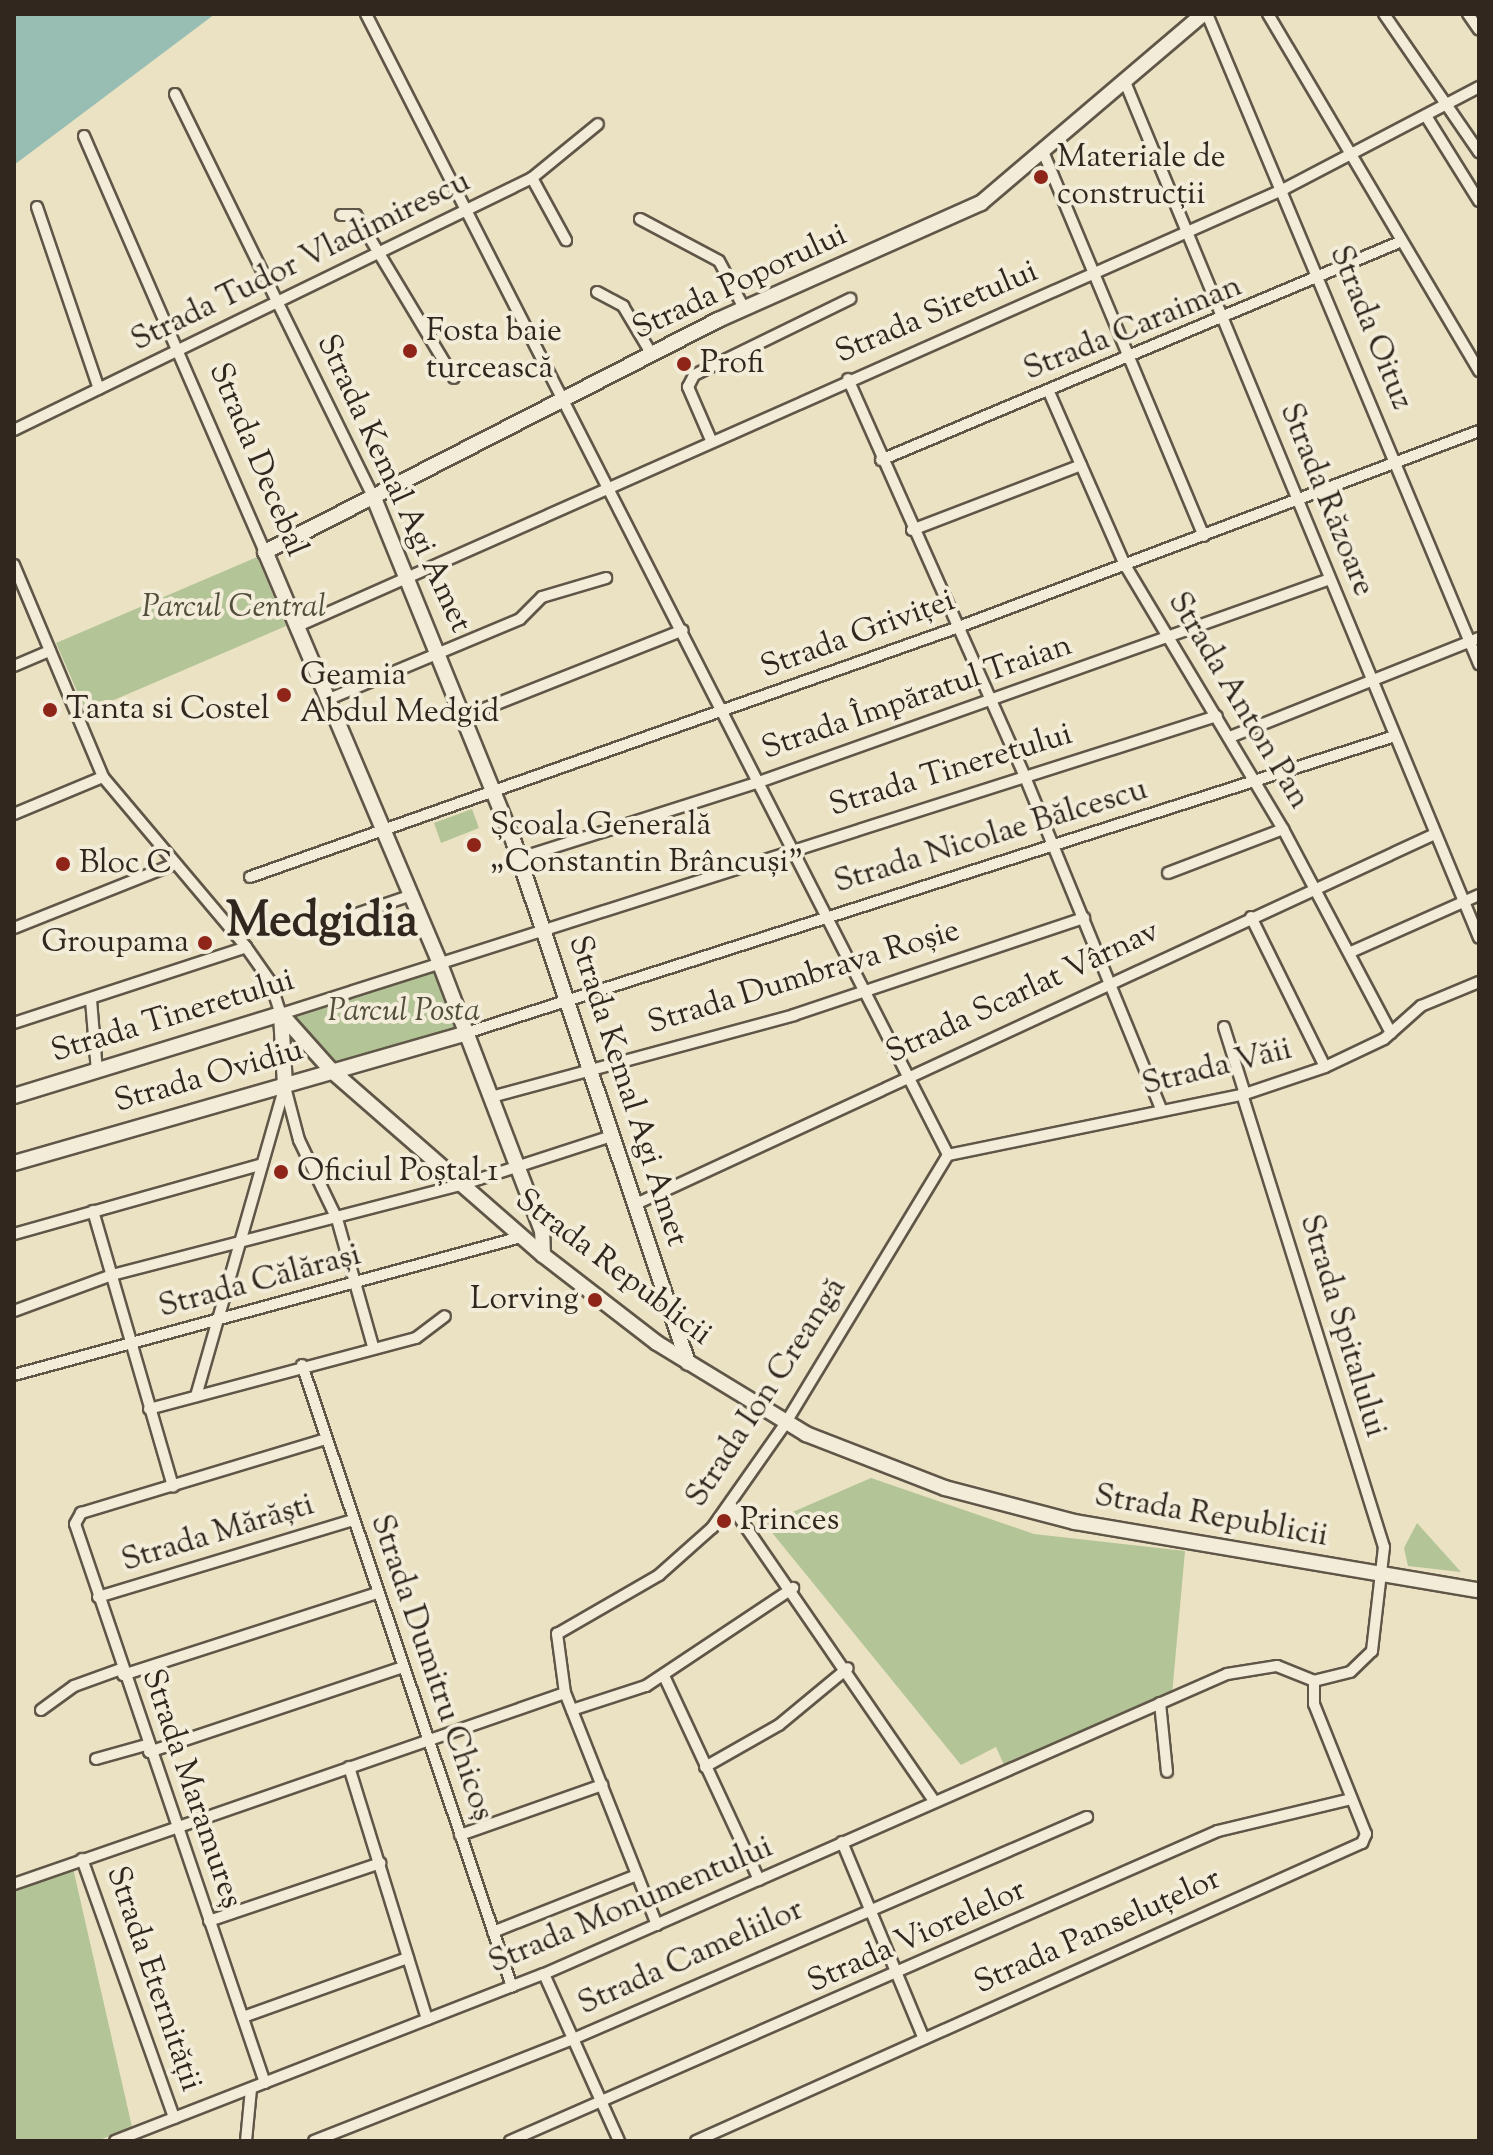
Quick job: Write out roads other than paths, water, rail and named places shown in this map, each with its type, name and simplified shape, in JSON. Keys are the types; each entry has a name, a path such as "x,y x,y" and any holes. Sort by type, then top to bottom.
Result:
{"street":[{"path":"366,14 683,630 948,1155"},
{"name":"Strada Poporului","path":"265,552 651,353 744,308 958,216 1044,154 1205,14"},
{"name":"Strada Oituz","path":"1205,14 1323,278 1396,464 1474,640 1479,664"},
{"path":"1268,14 1479,371"},
{"path":"1384,14 1479,152"},
{"path":"1468,14 1479,30"},
{"name":"Strada Răzoare","path":"1125,82 1479,938"},
{"name":"Strada Siretului","path":"298,626 848,379 1284,189 1479,87"},
{"name":"Strada Kemal Agi Amet","path":"175,94 374,498 410,574 442,653 520,858 688,1363"},
{"path":"1426,116 1479,201"},
{"name":"Strada Tudor Vladimirescu","path":"14,430 532,178 598,124"},
{"name":"Strada Decebal","path":"84,136 385,829 542,1231 543,1255"},
{"path":"1044,154 1204,536"},
{"path":"532,178 566,240"},
{"path":"37,207 99,389"},
{"path":"341,215 356,215 454,378"},
{"path":"640,219 719,261 744,308"},
{"name":"Strada Caraiman","path":"881,460 1224,320 1402,241"},
{"path":"597,292 623,306 651,353"},
{"path":"711,440 688,387 694,375 850,299"},
{"path":"848,379 912,530 1025,777 1161,1109"},
{"name":"Strada Anton Pan","path":"1049,392 1125,565 1257,782 1351,952 1391,1033"},
{"name":"Strada Griviței","path":"250,877 956,628 1298,502 1479,431"},
{"path":"912,530 1081,465"},
{"name":"Strada Republicii","path":"14,565 103,777 246,947 281,1014 332,1071 521,1237 688,1363 785,1424 909,1476 1039,1513 1479,1590"},
{"path":"329,699 526,616 542,597 606,578"},
{"name":"Strada Împăratul Traian","path":"520,858 759,782 1330,579"},
{"path":"466,716 683,630"},
{"path":"1230,737 1474,640"},
{"path":"14,666 50,651"},
{"name":"Strada Tineretului","path":"14,1096 1217,716"},
{"name":"Strada Nicolae Bălcescu","path":"466,1033 1395,736"},
{"path":"14,814 103,777"},
{"path":"1168,873 1283,829"},
{"name":"Strada Scarlat Vârnav","path":"636,1204 1110,980 1435,834"},
{"path":"14,928 175,864"},
{"path":"333,922 412,895"},
{"path":"1351,952 1479,895"},
{"path":"1251,917 1325,1067"},
{"name":"Strada Dumbrava Roșie","path":"491,1097 864,993 1084,918"},
{"path":"14,1023 246,947"},
{"name":"Strada Văii","path":"948,1155 1244,1094 1325,1067 1391,1033 1421,1006 1479,982"},
{"path":"91,1000 97,1071"},
{"path":"281,1014 285,1085 299,1140 337,1219 373,1346"},
{"path":"1224,1027 1244,1094"},
{"name":"Strada Ovidiu","path":"14,1163 466,1033"},
{"path":"196,1396 234,1247 285,1085"},
{"path":"263,1091 276,1109"},
{"name":"Strada Spitalului","path":"1244,1094 1384,1547 1368,1659 1314,1681"},
{"path":"14,1311 112,1275 234,1247 461,1185 612,1136"},
{"name":"Strada Ion Creangă","path":"565,1693 557,1634 659,1575 700,1542 785,1424 948,1155"},
{"path":"14,1234 259,1165"},
{"path":"93,1211 173,1487 326,1439"},
{"name":"Strada Călărași","path":"14,1375 354,1285 521,1237"},
{"path":"149,1409 373,1346 416,1338 445,1316"},
{"name":"Strada Dumitru Chicoș","path":"302,1365 512,1987"},
{"name":"Strada Maramureș","path":"173,1487 81,1513 75,1524 148,1749 265,2083"},
{"path":"730,1504 848,1668 934,1801"},
{"name":"Strada Mărăști","path":"98,1597 353,1520"},
{"path":"572,1710 624,1697 664,1676 793,1588"},
{"path":"41,1710 74,1686 377,1593"},
{"name":"Strada Monumentului","path":"115,2141 544,1974 1160,1703 1252,1667 1277,1666 1314,1681"},
{"path":"96,1759 148,1749 403,1667"},
{"path":"705,1767 779,1725 848,1668"},
{"path":"664,1676 759,1880"},
{"name":"Strada Panseluțelor","path":"696,2141 1362,1843 1366,1834 1314,1704 1314,1681"},
{"path":"14,1884 565,1693 657,1925"},
{"path":"1160,1703 1167,1772"},
{"path":"349,1767 427,2019"},
{"path":"460,1835 602,1785"},
{"name":"Strada Viorelelor","path":"510,2141 603,2106 1218,1831 1351,1799"},
{"name":"Strada Cameliilor","path":"314,2141 573,2039 869,1908 1087,1817"},
{"path":"842,1842 924,2039"},
{"name":"Strada Eternității","path":"82,1859 174,2118"},
{"path":"209,1921 380,1863"},
{"path":"493,1932 637,1875"},
{"path":"243,2017 408,1958"},
{"path":"544,1974 619,2141"},
{"path":"246,2141 251,2089"}],"water":[{"path":"14,14 215,14 14,165"}],"place":[{"name":"Materiale de construcții","path":"1041,177"},
{"name":"Fosta baie turcească","path":"410,351"},
{"name":"Profi","path":"684,364"},
{"name":"Geamia Abdul Medgid","path":"284,695"},
{"name":"Tanta si Costel","path":"50,710"},
{"name":"Școala Generală „Constantin Brâncuși\"","path":"474,845"},
{"name":"Bloc C","path":"63,864"},
{"name":"Groupama","path":"205,943"},
{"name":"Oficiul Poștal 1","path":"281,1172"},
{"name":"Lorving","path":"595,1300"},
{"name":"Princes","path":"724,1521"}],"district":[{"name":"Medgidia","path":"322,924"}],"park label":[{"name":"Parcul Central","path":"234,608"},
{"name":"Parcul Posta","path":"404,1012"}]}
